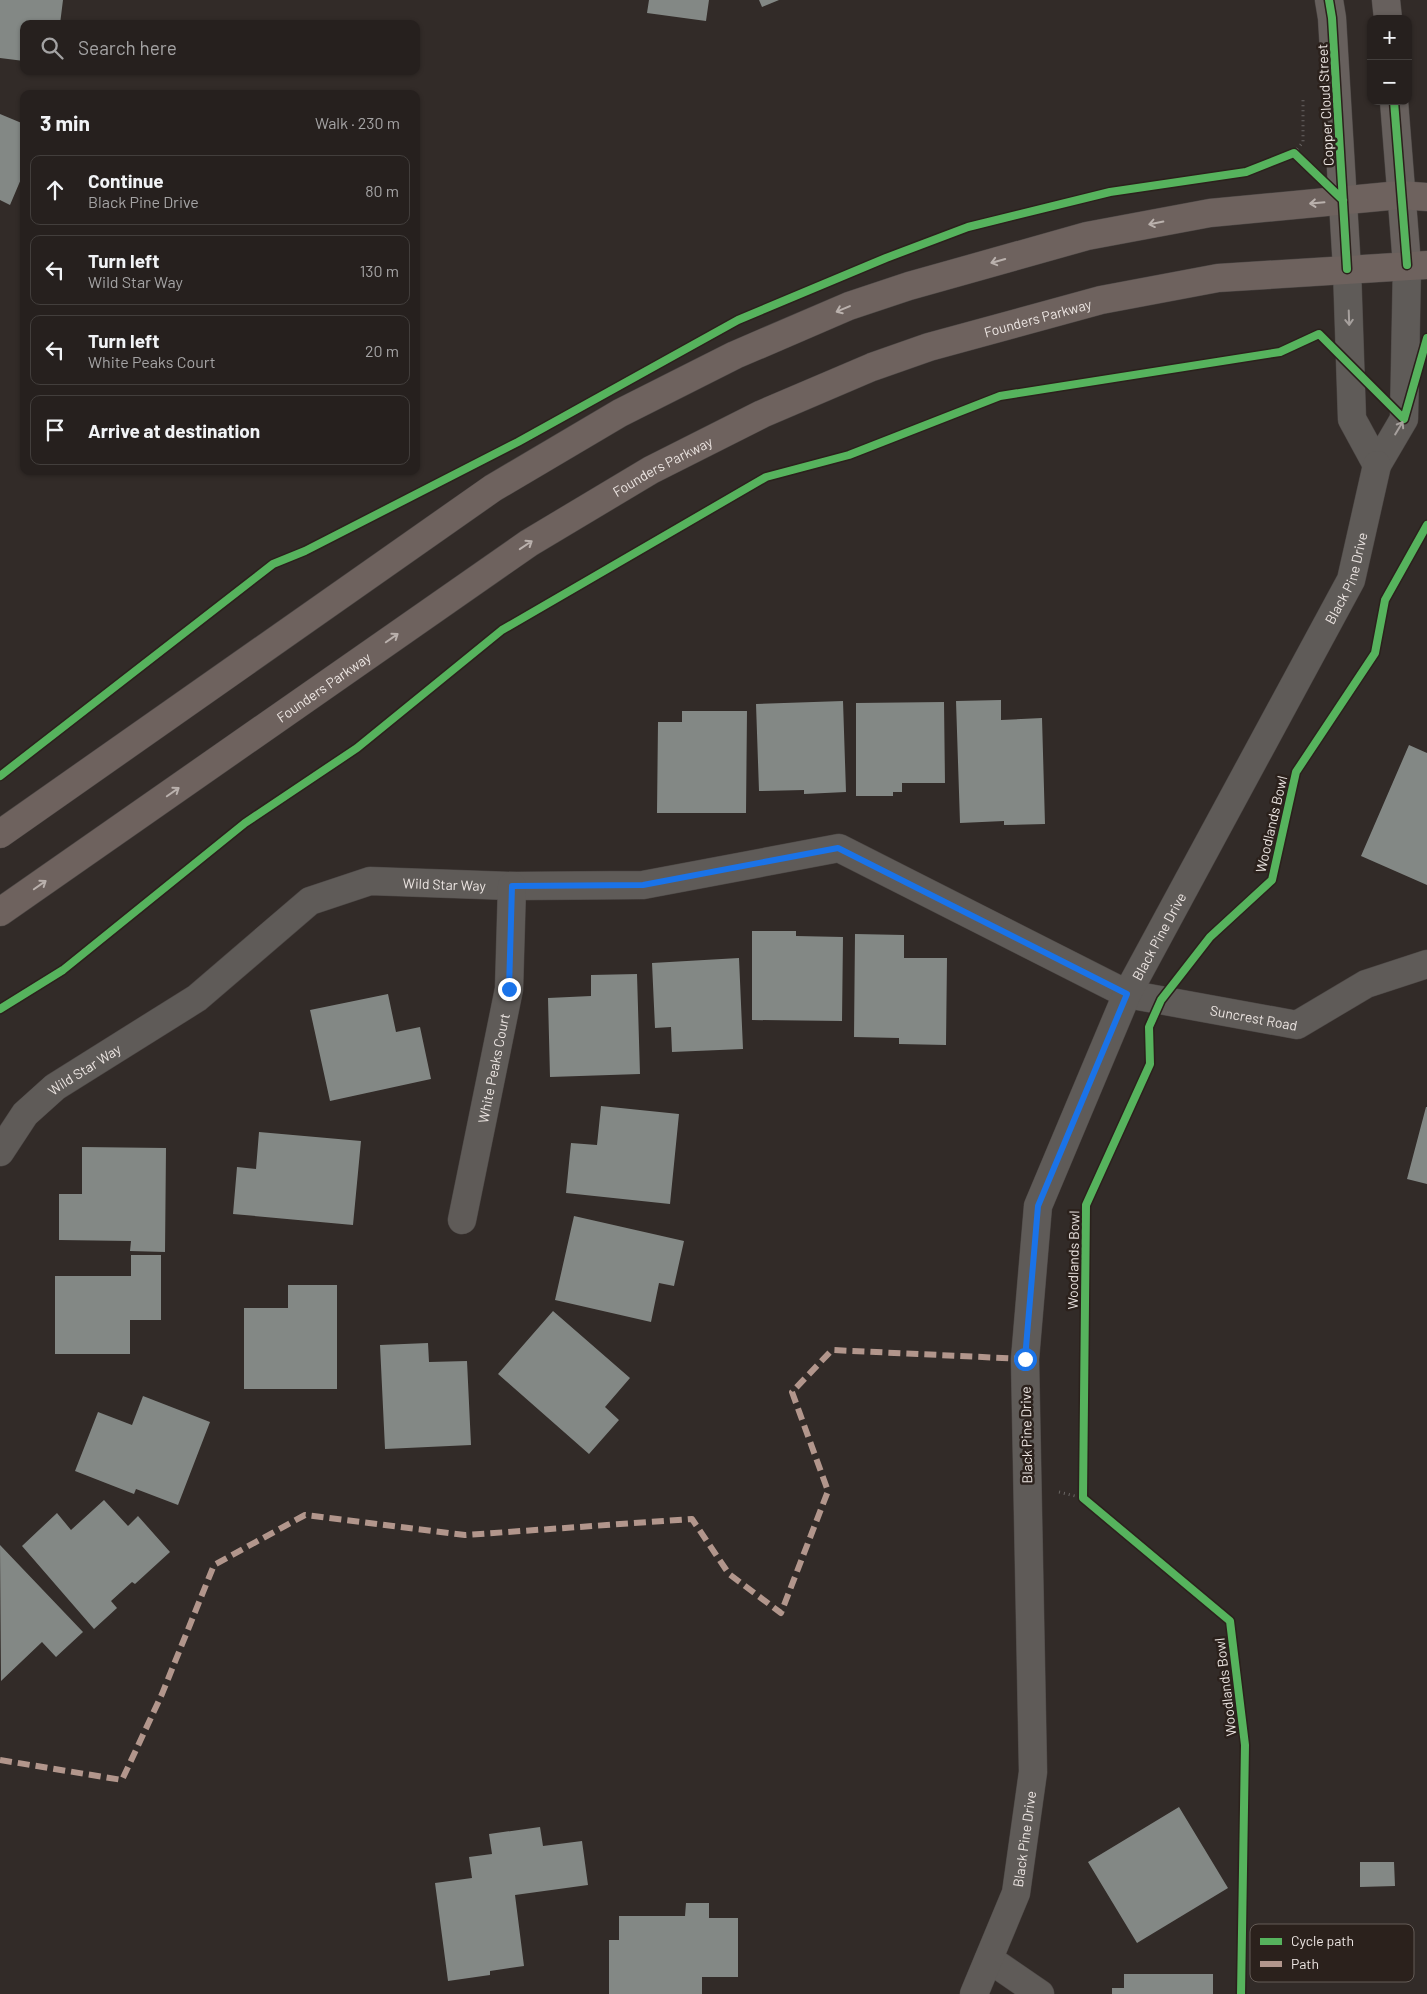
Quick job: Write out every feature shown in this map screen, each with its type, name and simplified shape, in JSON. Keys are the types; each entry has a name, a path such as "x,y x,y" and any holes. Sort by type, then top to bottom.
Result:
{"highway":[{"path":"0,834 493,488 620,413 735,355 849,306 909,286 1087,236 1210,213 1400,195 1427,197"},
{"name":"Founders Parkway","path":"0,912 529,543 651,470 762,414 872,367 929,347 1101,300 1218,278 1417,265"}],"street":[{"name":"Copper Cloud Street","path":"1329,0 1332,18 1347,269"},
{"path":"1386,0 1388,15"},
{"path":"1394,105 1400,195 1417,265"},
{"name":"Black Pine Drive","path":"974,1994 1016,1893 1033,1772 1025,1359 1038,1206 1127,994 1351,580 1377,466 1404,419 1417,265"},
{"path":"1347,269 1352,419 1377,466"},
{"name":"Wild Star Way","path":"0,1152 25,1114 55,1087 197,998 310,901 370,881 512,886 643,885 838,848 1127,994"},
{"name":"White Peaks Court","path":"462,1220 509,989 512,886"},
{"name":"Suncrest Road","path":"1127,994 1297,1025 1366,984 1427,964"},
{"path":"989,1959 1040,1994"}],"path":[{"path":"1083,1488 1083,1498 1090,1504"}],"building":[{"path":"0,0 63,0 60,20 20,20 20,60 0,58"},
{"path":"649,0 709,0 706,21 647,13"},
{"path":"759,0 779,0 762,7"},
{"path":"0,114 20,122 20,181 10,205 0,200"},
{"path":"1001,700 1001,720 1042,718 1045,824 1004,825 1004,821 960,823 956,701"},
{"path":"843,701 846,792 804,794 804,790 759,791 756,704"},
{"path":"944,702 945,783 902,783 902,792 893,792 893,796 856,796 856,703"},
{"path":"682,711 747,711 746,813 657,813 658,722 682,722"},
{"path":"1409,745 1427,753 1427,885 1361,856"},
{"path":"752,931 796,931 796,936 843,937 842,1021 752,1020"},
{"path":"855,934 904,935 904,958 947,958 946,1045 899,1044 899,1038 854,1037"},
{"path":"739,958 743,1049 672,1052 671,1027 655,1028 652,963"},
{"path":"637,974 640,1074 550,1077 548,998 591,996 591,975"},
{"path":"388,994 396,1032 420,1027 431,1079 330,1101 310,1010"},
{"path":"601,1106 679,1114 670,1204 566,1193 571,1143 597,1145"},
{"path":"1427,1107 1427,1184 1407,1179"},
{"path":"259,1132 361,1141 353,1225 233,1214 237,1167 256,1169"},
{"path":"82,1147 166,1148 165,1252 130,1251 131,1241 59,1240 59,1194 82,1194"},
{"path":"574,1216 684,1241 674,1286 659,1283 651,1322 555,1300"},
{"path":"131,1255 161,1255 161,1320 130,1320 130,1354 55,1354 55,1276 131,1276"},
{"path":"288,1285 337,1285 337,1389 244,1389 244,1308 288,1308"},
{"path":"553,1311 630,1378 605,1407 619,1420 589,1454 498,1374"},
{"path":"428,1343 429,1362 467,1361 471,1445 385,1449 380,1345"},
{"path":"143,1396 210,1422 178,1505 136,1489 134,1494 75,1471 98,1412 132,1425"},
{"path":"104,1500 128,1526 138,1516 170,1552 135,1584 132,1582 111,1601 117,1608 94,1629 22,1546 57,1513 71,1530"},
{"path":"0,1545 83,1632 56,1657 42,1642 1,1681"},
{"path":"1179,1807 1228,1888 1137,1943 1088,1862"},
{"path":"540,1827 543,1846 582,1841 588,1885 515,1895 524,1966 490,1971 490,1975 448,1981 435,1883 472,1878 469,1857 492,1854 489,1834"},
{"path":"1360,1862 1394,1862 1395,1886 1360,1887"},
{"path":"686,1903 709,1903 709,1918 738,1918 738,1977 702,1977 702,1994 609,1994 609,1940 619,1940 619,1916 685,1916"},
{"path":"1124,1974 1213,1974 1213,1994 1112,1994 1112,1988 1124,1988"}],"marked path":[{"path":"0,1760 122,1780 162,1694 214,1565 305,1515 465,1535 692,1519 729,1574 781,1613 828,1491 792,1392 832,1350 1025,1359"}],"cycle path":[{"path":"1329,0 1332,18 1347,269"},
{"path":"1394,105 1407,265"},
{"path":"0,776 273,564 305,551 518,442 738,320 886,258 968,227 1110,192 1246,172 1294,153 1343,200"},
{"path":"0,1009 63,970 245,823 357,748 502,630 766,477 849,455 1000,396 1280,352 1319,334 1404,419 1427,338"},
{"name":"Woodlands Bowl","path":"1241,1994 1245,1745 1230,1621 1083,1498 1086,1205 1150,1064 1149,1027 1161,1000 1210,937 1272,880 1296,772 1375,653 1385,600 1427,525"}],"route":[{"path":"509,989 512,886 643,885 838,848 1127,994 1038,1206 1025,1359"}]}
